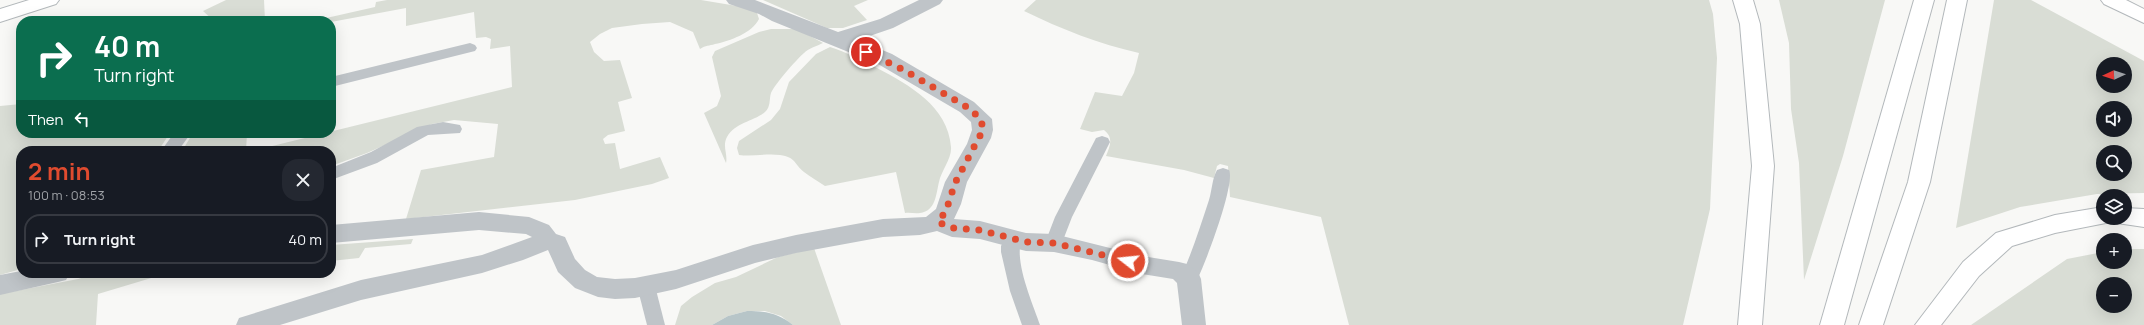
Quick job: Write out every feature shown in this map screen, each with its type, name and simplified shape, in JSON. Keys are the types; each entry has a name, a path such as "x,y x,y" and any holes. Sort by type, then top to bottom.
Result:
{"highway":[{"path":"0,1 4,0"},
{"path":"0,16 49,0"},
{"path":"1743,0 1750,24 1763,166 1750,325"},
{"path":"1832,325 1924,0"},
{"path":"1871,325 1919,182 1957,0"},
{"path":"2111,0 2144,17"},
{"path":"1927,325 1971,269 2004,239 2055,224 2096,217"},
{"path":"2132,217 2144,218"}],"street":[{"path":"736,0 761,8 779,17 837,39 902,69 967,107 981,119 983,130 955,183 946,211 938,222"},
{"path":"837,39 855,35 918,9 933,0"},
{"path":"336,234 479,221 530,226 541,231 548,240 557,243 561,258 570,271 584,283 598,288 646,286 704,272 752,255 795,243 890,226 923,226 938,222 952,228 980,230 1014,239 1054,243 1142,265 1179,271 1189,279 1194,325"},
{"path":"248,325 361,290 482,264 515,254 548,240"},
{"path":"0,285 34,278"}],"lane":[{"path":"336,81 470,48"},
{"path":"336,172 377,156 406,138 421,131 446,127 454,129"},
{"path":"173,146 179,138"},
{"path":"1054,243 1058,227 1071,200 1095,159 1102,142"},
{"path":"1189,279 1199,257 1220,190 1222,174"},
{"path":"1014,239 1010,246 1010,252 1019,291 1030,325"},
{"path":"646,286 656,325"}],"shaded area":[{"path":"226,0 264,0 265,16 208,16 203,11"},
{"path":"387,0 701,0 756,10 759,19 756,24 740,36 700,49 693,32 670,22 612,28 600,34 590,42 594,52 604,61 620,60 632,98 618,102 625,131 608,135 603,139 605,144 615,143 620,169 660,157 669,178 652,184 575,200 406,219 421,170 494,157 498,124 454,120 432,124 367,153 336,164 336,146 272,146 305,138 336,138 336,130 512,87 510,46 490,49 491,39 486,37 476,38 474,12 406,26 406,8 336,21 335,16 375,7 376,2"},
{"path":"763,0 868,0 854,6 867,20 843,28 827,28"},
{"path":"1036,0 1709,0 1713,14 1717,58 1710,209 1683,325 1349,325 1321,217 1230,197 1228,166 1220,164 1217,166 1214,178 1184,170 1106,156 1110,142 1107,133 1104,130 1092,132 1080,129 1095,92 1122,96 1134,73 1139,53 1080,35 1024,11"},
{"path":"1779,0 1885,0 1843,156 1804,280 1799,163 1791,109 1789,43"},
{"path":"1994,0 2031,0 2144,61 2144,193 2132,193 2132,189 2096,189 2096,194 2020,207 1956,228"},
{"path":"771,29 797,29 823,43 806,51 786,72 771,93 769,105 765,112 740,125 731,132 727,137 725,144 726,163 704,113 717,106 721,96 712,57 715,51 759,32"},
{"path":"830,47 859,59 902,82 925,98 935,108 943,120 948,133 951,151 940,178 936,197 932,205 925,212 905,213 896,172 825,186 804,172 789,157 775,155 739,155 737,148 739,141 771,120 780,109 789,82 816,54"},
{"path":"16,104 16,138 167,138 161,146 16,146 16,270 0,275 0,106"},
{"path":"190,138 247,138 246,146 185,146"},
{"path":"413,239 411,244 365,248 359,258 336,260 336,245"},
{"path":"814,248 841,325 793,325 781,316 765,311 747,311 728,316 712,325 675,325 681,306 692,297 715,283 736,277 778,257"},
{"path":"2132,249 2144,249 2144,325 1971,325 2067,259 2096,253 2096,269 2132,269"},
{"path":"151,278 98,294 96,325 0,325 0,294 78,279"},
{"path":"747,311 777,315 793,325 712,325 728,316"}],"route":[{"path":"866,52 885,59 967,107 981,119 983,130 978,143 962,169 955,183 946,211 938,222 952,228 964,227 980,230 1026,242 1054,243 1092,251 1128,261"}]}
